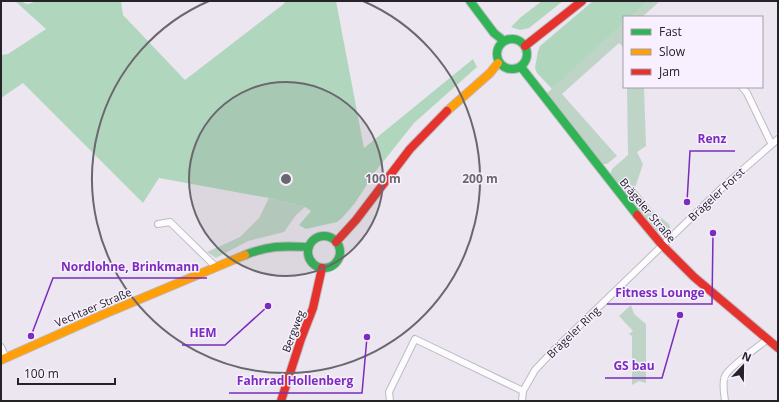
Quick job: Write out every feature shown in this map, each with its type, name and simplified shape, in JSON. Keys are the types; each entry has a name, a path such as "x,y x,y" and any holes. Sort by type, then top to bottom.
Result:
{"main road":[{"path":"470,1 494,33 504,41"},
{"path":"525,46 582,1"},
{"path":"336,242 366,207 410,148 429,128 490,73 498,63 497,51 500,45 504,41 516,39 525,46 527,56 522,67 509,70 498,63"},
{"name":"Brägeler Straße","path":"522,67 662,245 694,277 778,348"},
{"path":"318,237 328,237 336,242 340,251 338,260 331,266 322,268 310,261 308,257 308,247 318,237"},
{"name":"Vechtaer Straße","path":"4,359 102,315 261,249 280,246 308,247"},
{"name":"Bergweg","path":"281,401 298,346 313,308 322,268"}],"street":[{"path":"743,88 747,93 771,144"},
{"name":"Brägeler Forst","path":"662,245 778,139"},
{"path":"158,224 170,222 216,267"},
{"name":"Brägeler Ring","path":"522,401 523,391 535,370 662,245"},
{"path":"390,401 389,392 414,339 523,391"},
{"path":"725,401 723,390 725,376 731,369 768,339"},
{"path":"1,347 4,359"}],"green space":[{"path":"15,1 23,1 24,3 28,4 37,1 122,1 123,15 185,80 285,3 282,1 336,1 364,148 473,59 477,67 414,123 375,172 355,203 342,218 337,222 306,229 299,225 311,211 305,207 269,198 159,178 143,203 23,83 1,98 1,55 8,54 46,29"},
{"path":"542,1 563,1 529,28 520,30 511,27 521,17"},
{"path":"593,1 648,1 632,16 623,16 623,24 552,89 537,73 535,68 540,46"},
{"path":"648,1 660,1 643,16 632,16"},
{"path":"623,24 623,47 619,43 562,94 617,156 607,164 601,164 546,94"},
{"path":"627,88 644,88 646,146 637,152 643,164 635,188 654,212 669,224 671,230 665,234 655,231 610,175 612,169 628,155"},
{"path":"269,198 305,207 296,215 284,232 248,241 216,258 207,252 240,237 259,218"},
{"path":"631,305 634,314 646,324 646,383 639,381 632,385 632,336 629,334 633,331 619,316"}],"traffic: fast":[{"path":"470,1 494,33 504,41"},
{"path":"512,39 523,43 527,54 523,65 512,69 501,65 497,54 501,43 512,39"},
{"path":"521,67 637,215"},
{"path":"324,236 330,237 337,243 340,252 339,258 333,265 324,268 318,267 311,261 308,252 309,246 315,239 324,236"},
{"path":"245,255 262,249 277,247 309,247"}],"traffic: slow":[{"path":"447,111 490,73 498,63"},
{"path":"1,360 102,315 245,255"}],"traffic: jam":[{"path":"525,46 582,1"},
{"path":"336,242 356,220 410,149 447,111"},
{"path":"637,215 662,245 694,277 778,348"},
{"path":"281,401 301,339 313,308 322,268"}],"place":[{"name":"Renz","path":"687,202"},
{"name":"Fitness Lounge","path":"713,233"},
{"name":"HEM","path":"268,306"},
{"name":"GS bau","path":"680,315"},
{"name":"Nordlohne, Brinkmann","path":"31,336"},
{"name":"Fahrrad Hollenberg","path":"367,337"}]}
